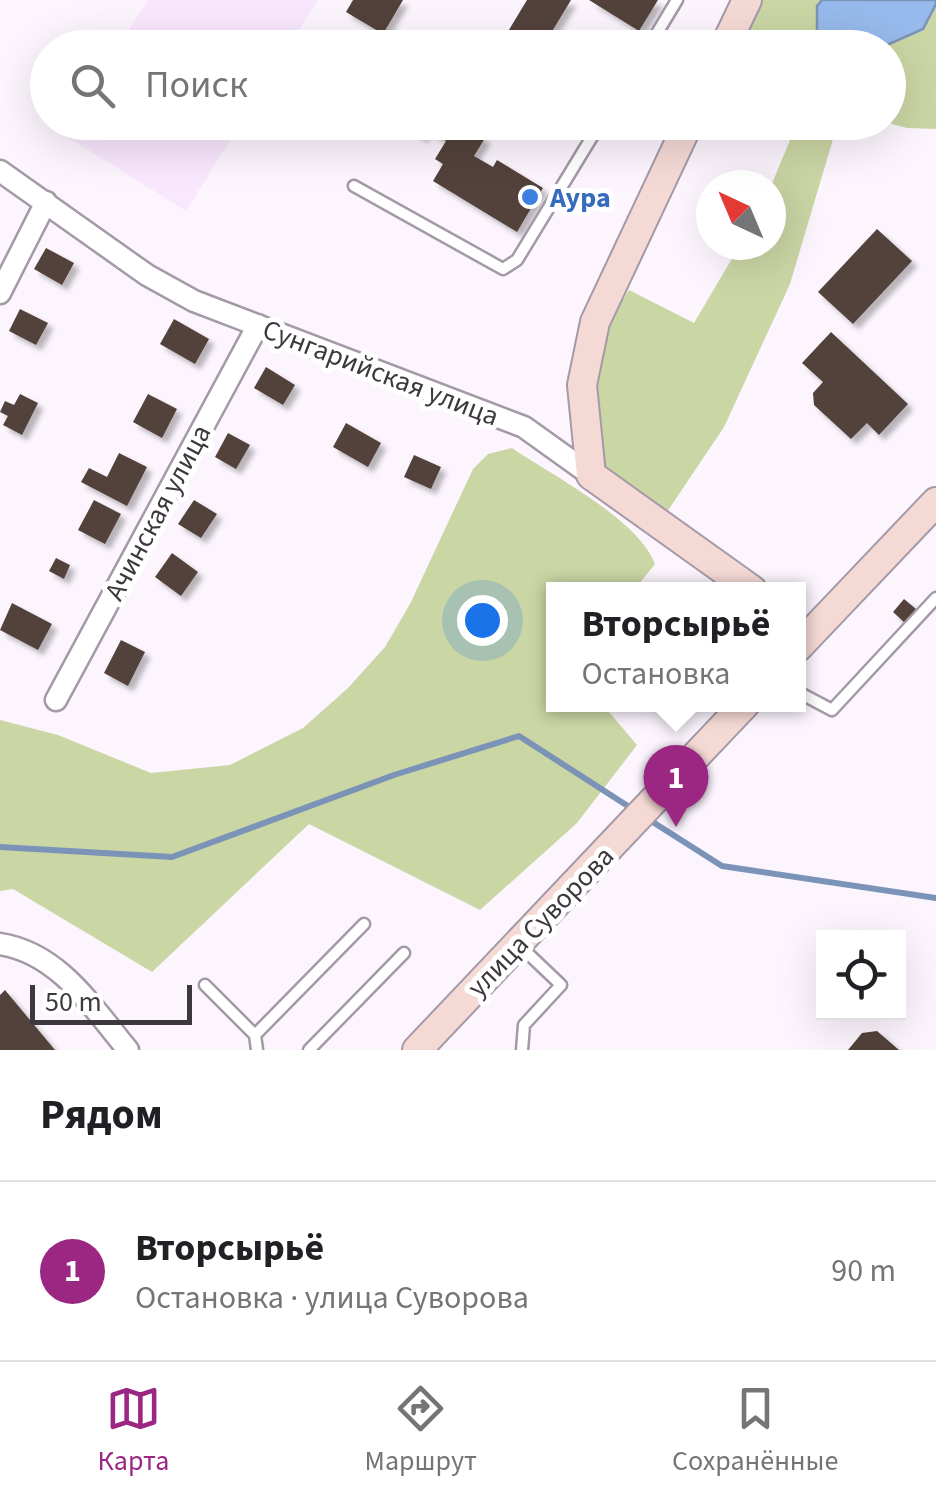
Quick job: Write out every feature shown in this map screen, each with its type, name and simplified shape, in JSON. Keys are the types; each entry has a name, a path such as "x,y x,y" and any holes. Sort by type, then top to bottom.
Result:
{"main road":[{"path":"733,30 747,0"},
{"path":"591,475 582,385 595,322 681,140"},
{"name":"Сунгарийская улица","path":"591,475 737,582"},
{"path":"806,633 936,502"},
{"name":"улица Суворова","path":"417,1050 738,712"},
{"path":"441,1050 447,1018"}],"street":[{"name":"Сунгарийская улица","path":"0,171 147,275 194,301 524,427 591,475"},
{"path":"0,293 46,202"},
{"name":"Ачинская улица","path":"56,700 258,325"},
{"path":"0,944 16,946 46,960 76,988 128,1050"}],"lane":[{"path":"659,30 677,0"},
{"path":"354,186 503,269 517,260 591,140"},
{"path":"806,696 832,710 936,599"},
{"path":"255,1035 364,924"},
{"path":"520,945 561,985 524,1025 522,1050"},
{"path":"309,1050 404,953"},
{"path":"205,986 255,1035 257,1050"}],"shaded area":[{"path":"148,0 318,0 299,30 129,30"},
{"path":"72,140 230,140 186,211"}],"green space":[{"path":"759,0 822,0 817,7 817,30 744,30"},
{"path":"936,4 936,129 906,128 906,36 923,29"},
{"path":"790,140 833,140 790,284 724,427 665,515 606,471 595,389 608,322 629,290 694,323 731,260 786,260 786,170 778,170"},
{"path":"512,448 571,485 631,531 655,564 641,582 546,582 546,712 609,712 637,745 577,823 480,910 309,824 152,972 13,889 0,891 0,720 58,735 151,773 230,765 303,728 348,688 385,647 410,604 473,469 488,454"}],"water":[{"path":"822,0 936,0 923,29 906,37 906,30 817,30 817,6"}],"building":[{"path":"353,0 403,0 385,30 376,30 346,12"},
{"path":"527,0 571,0 553,30 509,30"},
{"path":"589,0 658,0 637,30"},
{"path":"484,140 474,156 493,167 497,160 543,188 517,232 433,181 443,164 435,159 446,141"},
{"path":"877,229 912,261 853,324 818,292"},
{"path":"46,248 74,263 62,285 34,269"},
{"path":"20,309 48,323 36,345 9,331"},
{"path":"174,319 209,339 195,364 160,344"},
{"path":"831,332 908,404 879,435 867,423 851,439 814,405 813,393 823,382 802,363"},
{"path":"266,367 295,385 283,405 254,388"},
{"path":"20,394 38,403 22,435 3,425 8,416 0,412 5,401 14,405"},
{"path":"148,394 177,409 162,438 133,422"},
{"path":"346,423 381,443 368,467 333,447"},
{"path":"228,433 250,445 236,469 215,457"},
{"path":"119,453 147,467 127,506 81,482 89,468 107,477"},
{"path":"414,455 441,467 431,489 404,477"},
{"path":"94,500 121,514 105,544 78,530"},
{"path":"194,500 217,514 201,538 178,524"},
{"path":"172,553 198,572 181,596 155,577"},
{"path":"56,558 70,565 64,579 49,571"},
{"path":"904,599 916,609 905,623 893,612"},
{"path":"12,603 52,624 38,650 0,630"},
{"path":"121,640 145,652 128,686 104,673"},
{"path":"5,990 55,1050 0,1050 0,995"},
{"path":"877,1031 899,1050 848,1050 862,1033"}],"waterway":[{"path":"0,847 172,857 394,775 519,736 634,810"},
{"path":"648,819 722,866 936,898"}],"place":[{"name":"Аура","path":"530,197"},
{"name":"Вторсырьё","path":"676,827"}]}
